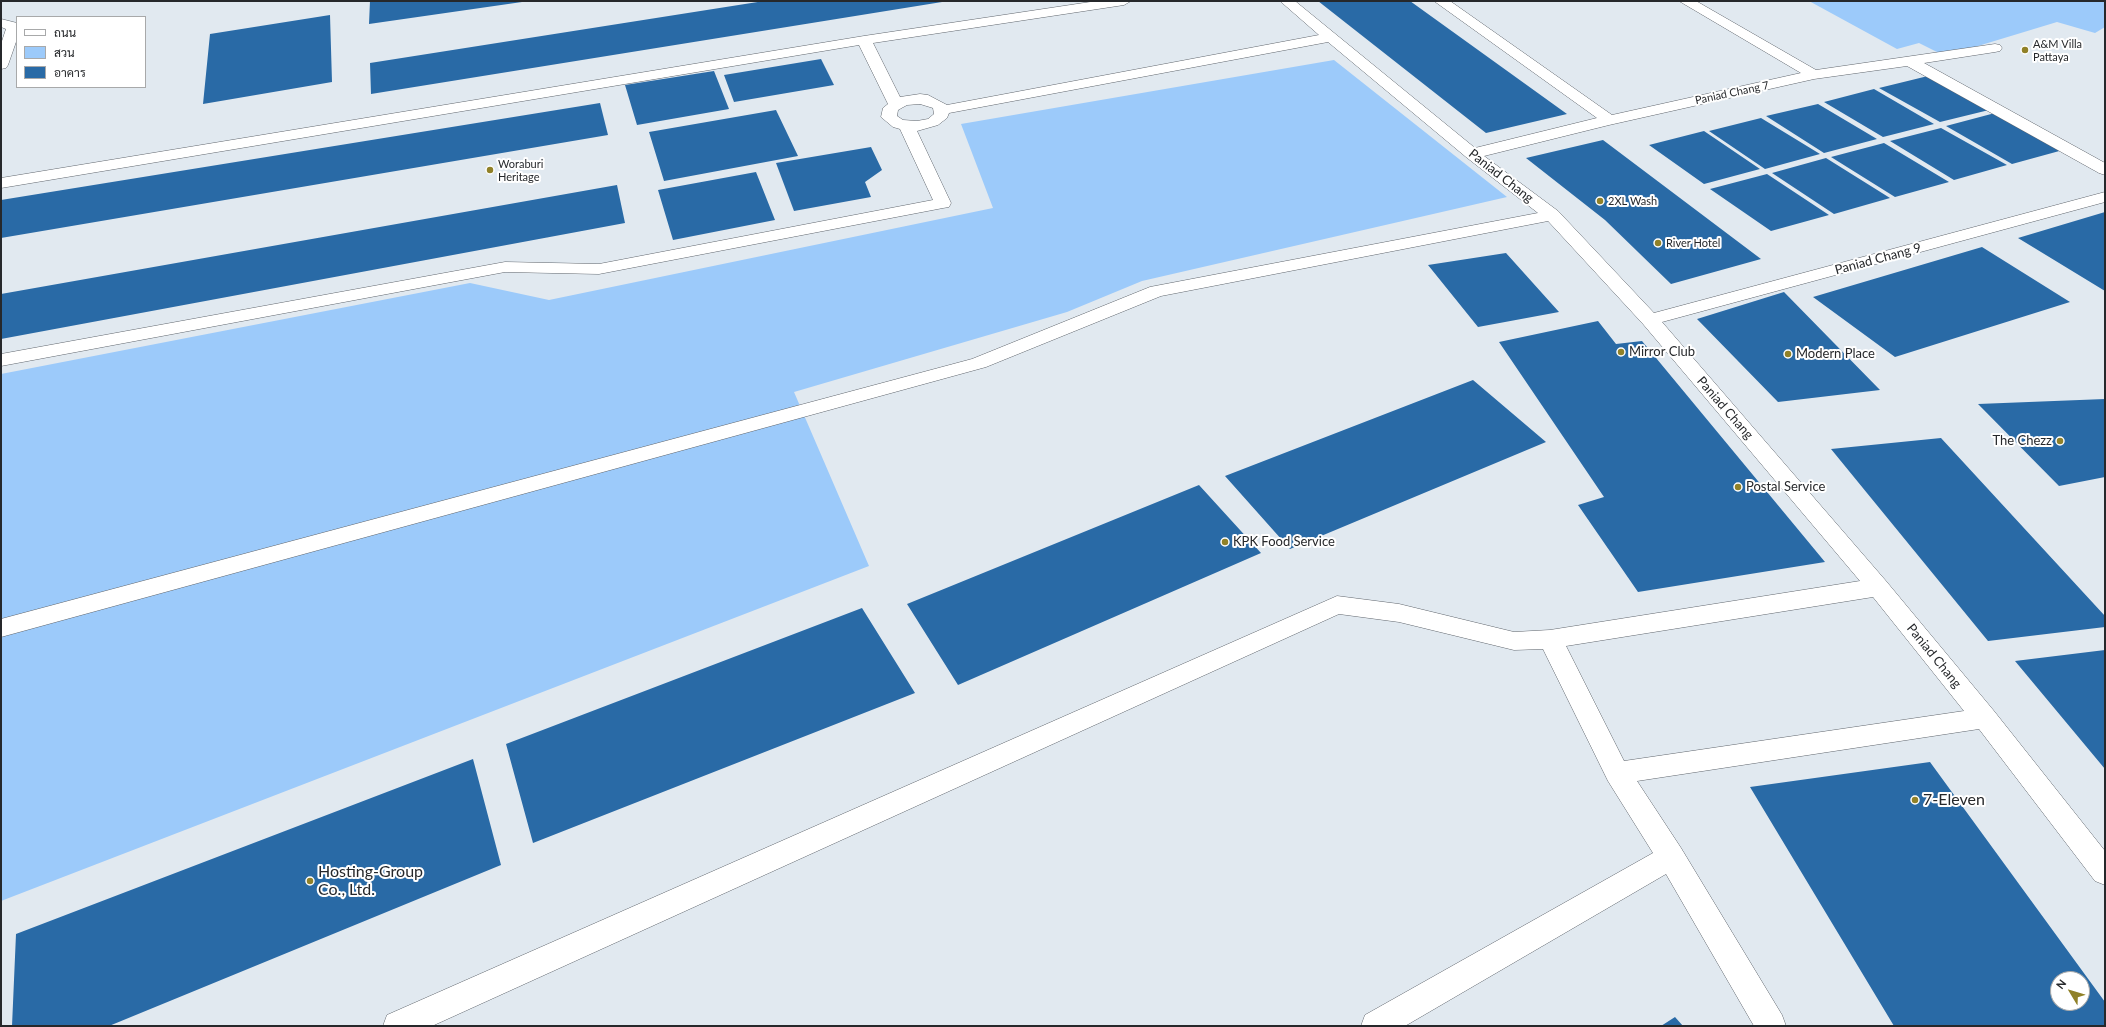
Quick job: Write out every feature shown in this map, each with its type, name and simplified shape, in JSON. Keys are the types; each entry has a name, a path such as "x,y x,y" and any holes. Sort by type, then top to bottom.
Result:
{"street":[{"path":"1,183 864,40 1124,1"},
{"name":"Paniad Chang","path":"1287,1 1472,154 1552,215 1650,320 1878,587 1985,718 2105,872"},
{"path":"1441,1 1609,120"},
{"path":"1686,1 1814,75"},
{"path":"1,23 14,27 1,65"},
{"path":"942,110 1331,38"},
{"path":"864,40 896,105"},
{"name":"Paniad Chang 7","path":"1472,154 1609,120 1814,75 1900,61 1911,62 1995,48"},
{"path":"1911,62 2105,170"},
{"path":"920,99 935,103 942,110 942,115 933,122 916,126 900,124 889,117 891,108 896,105 903,102 920,99"},
{"path":"1,360 505,267 599,269 943,202 907,126"},
{"name":"Paniad Chang 9","path":"1650,320 2105,197"},
{"path":"1,628 979,363 1156,291 1552,215"},
{"path":"398,1026 1337,605 1399,613 1514,642 1550,639 1878,587"},
{"path":"1550,639 1617,773 1671,857 1771,1026"},
{"path":"1617,773 1985,718"},
{"path":"1376,1026 1671,857"}],"green space":[{"path":"1809,1 2105,1 2105,27 2095,33 2057,22 1945,56 1919,43 1897,49"},
{"path":"1334,60 1507,197 1142,281 1067,312 794,392 869,566 1,901 1,374 470,283 549,300 993,208 961,124"}],"building":[{"path":"370,1 522,1 522,2 369,24"},
{"path":"764,1 942,2 371,94 370,63"},
{"path":"1318,1 1410,1 1567,114 1486,133"},
{"path":"330,15 332,82 203,104 210,34"},
{"path":"821,59 834,85 734,102 724,75"},
{"path":"714,71 729,109 637,125 625,85"},
{"path":"1928,76 1989,110 1940,122 1879,88"},
{"path":"1874,89 1934,124 1883,137 1824,102"},
{"path":"600,103 608,135 1,238 1,200"},
{"path":"1818,104 1877,139 1824,153 1766,116"},
{"path":"776,110 798,156 664,181 649,132"},
{"path":"1995,113 2063,150 2012,164 1946,126"},
{"path":"1761,118 1820,154 1765,169 1709,131"},
{"path":"1941,128 2007,165 1954,180 1890,141"},
{"path":"1704,131 1760,169 1704,184 1649,145"},
{"path":"1603,140 1761,259 1671,284 1605,220 1526,158"},
{"path":"1884,143 1949,182 1895,197 1831,157"},
{"path":"871,147 882,170 865,182 871,197 794,211 776,163"},
{"path":"1826,158 1890,198 1834,214 1772,173"},
{"path":"756,172 775,220 673,240 658,190"},
{"path":"1767,174 1829,215 1771,231 1710,189"},
{"path":"617,185 625,223 1,339 1,294"},
{"path":"2105,212 2105,291 2018,238"},
{"path":"1982,247 2070,302 1895,357 1813,297"},
{"path":"1506,253 1559,312 1478,327 1428,265"},
{"name":"Modern Place","path":"1784,292 1880,390 1778,402 1697,319"},
{"path":"1598,321 1616,344 1642,341 1825,562 1638,592 1578,505 1604,497 1499,342"},
{"path":"1473,380 1546,442 1290,549 1225,476"},
{"name":"The Chezz","path":"2105,399 2105,477 2059,486 1978,404"},
{"path":"1941,438 2105,616 2105,627 1988,641 1831,449"},
{"path":"1199,485 1261,553 958,685 907,604"},
{"path":"862,608 915,693 533,843 506,744"},
{"path":"2105,650 2105,769 2015,661"},
{"path":"473,759 501,865 109,1026 12,1026 16,934"},
{"path":"1930,762 2082,971 2050,971 2050,1011 2090,1011 2090,981 2105,1002 2105,1026 1894,1026 1750,787"},
{"path":"1675,1017 1683,1026 1661,1026"}],"place":[{"name":"A&M Villa Pattaya","path":"2025,50"},
{"name":"Woraburi Heritage","path":"490,170"},
{"name":"2XL Wash","path":"1600,201"},
{"name":"River Hotel","path":"1658,243"},
{"name":"Mirror Club","path":"1621,352"},
{"name":"Modern Place","path":"1788,354"},
{"name":"The Chezz","path":"2060,441"},
{"name":"Postal Service","path":"1738,487"},
{"name":"KPK Food Service","path":"1225,542"},
{"name":"7-Eleven","path":"1915,800"},
{"name":"Hosting-Group Co., Ltd.","path":"310,881"}]}
